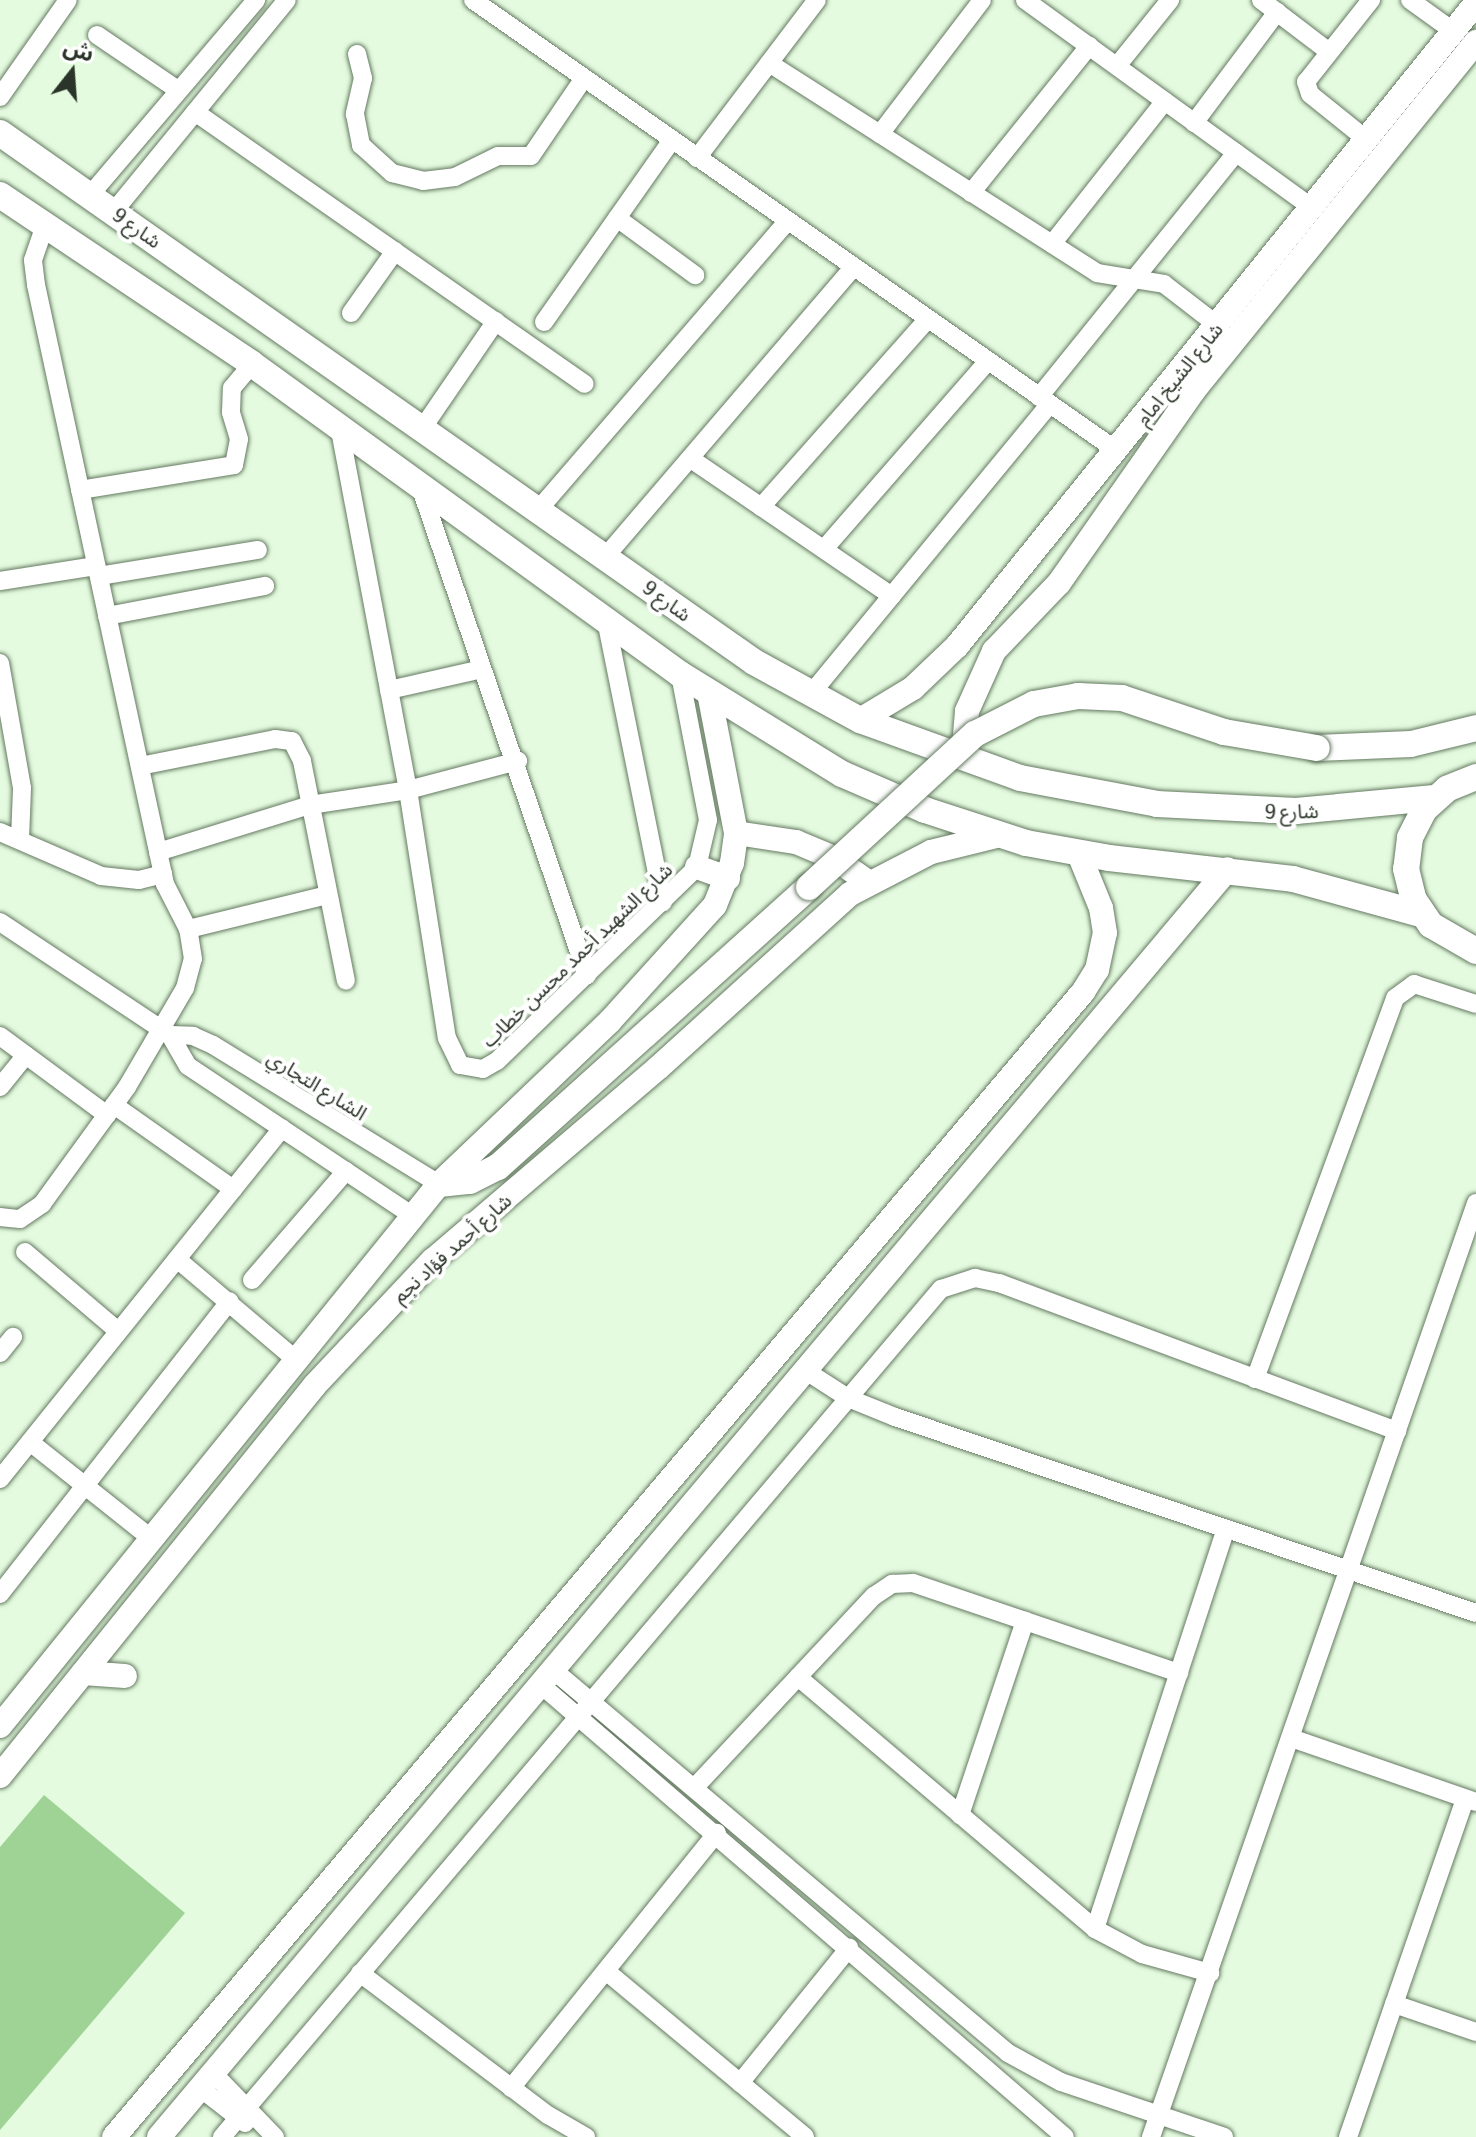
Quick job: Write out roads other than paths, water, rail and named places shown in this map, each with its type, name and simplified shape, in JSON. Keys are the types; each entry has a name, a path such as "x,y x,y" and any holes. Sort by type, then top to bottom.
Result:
{"main road":[{"name":"شارع 9","path":"0,133 424,426 754,662 860,720 963,760 1065,789 1203,809 1296,811 1434,798"},
{"path":"0,195 339,425 680,674 842,774 1000,835 1079,854 1228,869 1326,886 1421,914"},
{"path":"439,1184 470,1181 498,1167 975,734 1034,704 1078,696 1122,698 1224,732 1317,748 1411,744 1476,728"},
{"path":"1476,777 1434,798 1416,823 1407,854 1409,885 1421,914 1442,935 1476,951"}],"street":[{"path":"0,97 68,0"},
{"path":"91,194 256,0"},
{"path":"115,210 287,0"},
{"path":"473,0 1116,450"},
{"path":"697,158 817,0"},
{"path":"880,134 982,0"},
{"path":"1117,66 1170,0"},
{"path":"1261,0 1328,51"},
{"path":"1367,140 1307,90 1307,78 1371,0"},
{"path":"1410,0 1453,31"},
{"path":"1033,2 1312,208"},
{"name":"شارع الشيخ امام","path":"860,720 896,700 943,661 1476,3"},
{"path":"1194,123 1277,12"},
{"path":"97,35 178,90"},
{"name":"شارع الشيخ امام","path":"963,760 967,711 985,665 1059,583 1194,390 1476,42"},
{"path":"971,193 1089,46"},
{"path":"357,54 363,78 355,125 361,145 392,173 423,181 455,177 498,156 531,156 584,78"},
{"path":"769,63 1097,273 1164,284 1217,325"},
{"path":"1052,244 1165,101"},
{"path":"195,112 585,384"},
{"path":"544,322 672,140"},
{"path":"810,695 892,596 1044,401 1133,280 1236,153"},
{"path":"617,218 695,275"},
{"path":"539,509 788,221"},
{"path":"0,1217 20,1219 36,1211 165,1031 192,969 188,929 163,874 33,272 35,248 45,225"},
{"path":"351,313 395,251"},
{"path":"606,556 854,267"},
{"path":"761,507 928,319"},
{"path":"424,426 496,321"},
{"path":"824,549 988,361"},
{"path":"80,490 234,465 239,439 231,412 232,388 252,364"},
{"path":"339,425 408,790"},
{"path":"691,459 892,596"},
{"path":"419,483 482,669 518,761 587,975"},
{"path":"1035,549 1045,571 1059,583"},
{"path":"0,581 258,550"},
{"path":"107,616 265,586"},
{"path":"606,620 663,902"},
{"path":"0,663 22,788 20,840"},
{"path":"389,690 482,669"},
{"name":"شارع الشهيد أحمد محسن خطاب","path":"408,790 447,1038 460,1065 475,1070 491,1066 697,867 708,820 680,674"},
{"name":"شارع أحمد فؤاد نجم","path":"0,1726 439,1184 654,975 706,917 728,878 736,833 709,693"},
{"path":"140,766 275,739 292,741 302,761 346,981"},
{"path":"158,852 310,805 408,790 518,761"},
{"path":"0,832 101,876 139,880 163,874"},
{"path":"736,833 806,845 868,882"},
{"name":"شارع أحمد فؤاد نجم","path":"0,1776 383,1308 817,921 868,882 931,852 1000,835"},
{"path":"114,2137 1083,992 1101,958 1104,920 1079,854"},
{"path":"697,867 728,878"},
{"path":"159,2137 1038,1089 1228,869"},
{"path":"188,929 328,895"},
{"name":"الشارع التجاري","path":"0,922 165,1031 188,1066 413,1216"},
{"path":"1255,1379 1398,992 1420,985 1476,1004"},
{"name":"الشارع التجاري","path":"165,1031 193,1036 213,1045 439,1184"},
{"path":"0,1036 233,1189"},
{"path":"0,1087 26,1055"},
{"path":"1017,1070 1038,1089"},
{"path":"0,1479 282,1128"},
{"path":"252,1280 346,1171"},
{"path":"1151,2137 1476,1203"},
{"path":"25,1252 117,1330"},
{"path":"177,1259 296,1360"},
{"path":"222,2137 932,1297 951,1283 975,1278 1397,1431"},
{"path":"0,1594 230,1301"},
{"path":"0,1353 13,1337"},
{"path":"803,1369 848,1398 1476,1613"},
{"path":"30,1442 152,1539"},
{"path":"1095,1929 1226,1529"},
{"path":"695,1787 874,1596 892,1584 913,1583 1179,1673"},
{"path":"960,1815 1025,1621"},
{"path":"83,1673 125,1676"},
{"path":"546,1677 590,1700 1026,2065 1224,2137"},
{"path":"546,1677 577,1716 717,1833 1065,2137"},
{"path":"798,1677 1095,1929 1142,1954 1210,1973"},
{"path":"1291,1738 1471,1800 1348,2137"},
{"path":"511,2088 717,1833"},
{"path":"848,1948 842,1922 852,1917"},
{"path":"848,1948 874,1952 877,1940"},
{"path":"740,2083 848,1948"},
{"path":"606,1971 805,2137"},
{"path":"360,1973 511,2088 586,2137"},
{"path":"1394,2004 1476,2032"},
{"path":"206,2080 268,2132"}]}
